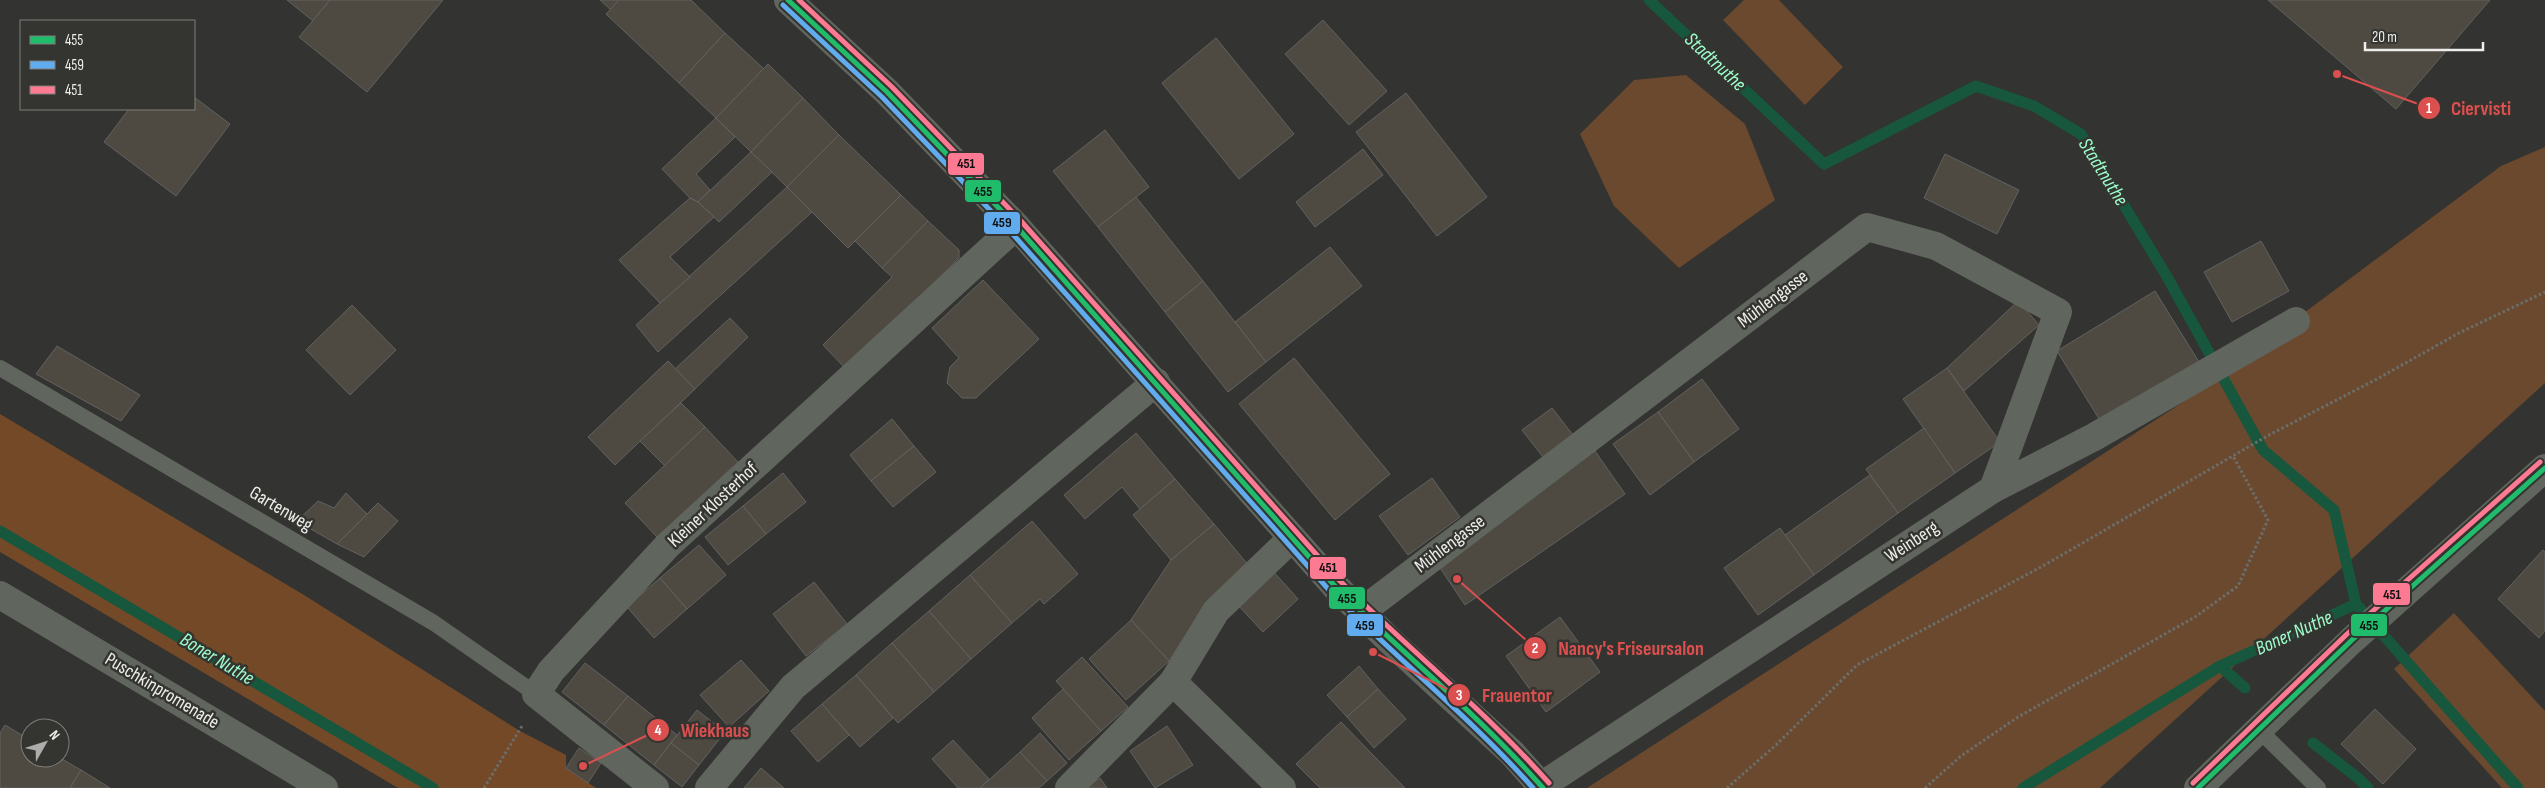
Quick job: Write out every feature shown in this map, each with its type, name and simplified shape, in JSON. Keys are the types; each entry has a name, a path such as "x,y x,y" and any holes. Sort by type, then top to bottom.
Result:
{"street":[{"path":"788,0 887,92 1016,226 1292,538 1361,612 1512,753 1542,787"},
{"name":"Kleiner Klosterhof","path":"536,694 551,671 667,546 1016,226"},
{"name":"Mühlengasse","path":"1361,612 1867,227 1936,246 2058,312 1993,489"},
{"name":"Weinberg","path":"1542,787 1993,489 2094,437 2296,321"},
{"path":"709,788 793,687 1156,382"},
{"path":"2198,788 2352,640 2545,468"},
{"path":"1069,788 1173,682 1216,611 1292,538"},
{"name":"Puschkinpromenade","path":"0,595 324,788"},
{"path":"1173,682 1282,788"},
{"path":"536,694 656,788"}],"lane":[{"name":"Gartenweg","path":"0,368 434,623 536,694"},
{"path":"2259,730 2318,788"}],"path":[{"path":"1727,788 1776,745 1857,665 2041,567 2269,435 2377,379 2459,333 2545,292"},
{"path":"1925,788 1961,756 2018,717 2195,617 2238,586 2268,520 2234,455"},
{"path":"484,788 520,731 536,694"}],"shaded area":[{"path":"1744,0 1779,0 1843,67 1805,105 1723,20"},
{"path":"1686,75 1745,124 1775,200 1679,268 1614,206 1580,134 1634,80"},
{"path":"2545,147 2545,383 2100,788 1587,788 2194,395 2501,166"},
{"path":"0,414 304,595 520,731 566,755 566,768 596,788 398,788 0,552"},
{"path":"2454,613 2545,711 2545,788 2502,788 2394,669"}],"building":[{"path":"287,0 330,0 313,21"},
{"path":"330,0 443,0 367,92 299,37"},
{"path":"600,0 619,0 611,10"},
{"path":"619,0 691,0 725,33 679,83 606,14"},
{"path":"2268,0 2490,0 2396,109"},
{"path":"1323,20 1387,91 1349,125 1285,54"},
{"path":"725,33 764,69 716,118 679,83"},
{"path":"1216,38 1294,134 1239,179 1162,83"},
{"path":"768,64 803,98 751,152 716,118"},
{"path":"1406,93 1487,197 1437,236 1356,132"},
{"path":"195,98 230,124 176,196 104,142 128,110 195,110"},
{"path":"803,98 839,135 787,187 751,152"},
{"path":"716,118 735,137 696,174 710,190 698,202 690,198 662,169"},
{"path":"1105,130 1149,187 1098,227 1053,171"},
{"path":"839,135 901,195 848,248 787,187"},
{"path":"1363,149 1383,175 1315,227 1296,202"},
{"path":"751,152 772,172 719,222 698,202"},
{"path":"1945,154 2019,190 1997,234 1924,198"},
{"path":"787,187 812,212 658,352 636,325"},
{"path":"901,195 928,221 882,268 855,241"},
{"path":"1136,197 1203,281 1165,312 1098,227"},
{"path":"690,198 698,202 714,217 670,257 690,277 660,303 619,260"},
{"path":"928,221 959,250 959,258 846,369 823,345 892,277 882,268"},
{"path":"2261,241 2289,291 2232,322 2204,272"},
{"path":"1330,247 1362,286 1266,362 1235,322"},
{"path":"983,280 1039,339 976,398 962,398 947,383 950,367 959,358 932,328"},
{"path":"1203,281 1266,362 1228,392 1165,312"},
{"path":"2155,291 2199,362 2101,422 2057,351"},
{"path":"2018,301 2039,325 1964,391 1947,368"},
{"path":"352,305 396,350 350,395 306,350"},
{"path":"730,318 748,337 695,389 675,369"},
{"path":"57,346 140,395 121,421 36,374"},
{"path":"1294,358 1390,474 1335,520 1239,404"},
{"path":"668,361 695,389 615,465 588,437"},
{"path":"1947,368 2000,442 1955,473 1903,399"},
{"path":"1702,379 1739,429 1694,462 1658,412"},
{"path":"681,403 705,427 665,466 640,441"},
{"path":"1552,408 1573,435 1543,457 1522,430"},
{"path":"1658,412 1694,462 1650,495 1613,444"},
{"path":"892,419 914,446 871,481 850,455"},
{"path":"705,427 738,462 658,538 625,503"},
{"path":"1924,428 1955,473 1898,513 1866,469"},
{"path":"1136,433 1175,479 1140,509 1122,487 1085,519 1064,495"},
{"path":"914,446 936,472 893,507 871,481"},
{"path":"1595,451 1625,494 1465,605 1436,562"},
{"path":"783,473 806,502 766,534 743,506"},
{"path":"1870,475 1898,513 1814,575 1785,535"},
{"path":"1432,478 1460,517 1408,555 1379,516"},
{"path":"1175,479 1214,524 1171,560 1133,515"},
{"path":"346,493 367,514 337,544 297,521 318,501 334,508"},
{"path":"378,503 398,521 364,557 337,544"},
{"path":"743,506 766,534 728,565 705,537"},
{"path":"1032,521 1078,574 1044,604 1040,599 1012,623 970,575"},
{"path":"1214,524 1249,566 1207,602 1169,661 1131,620 1171,560"},
{"path":"1780,528 1814,575 1758,615 1724,568"},
{"path":"699,545 726,575 687,609 660,578"},
{"path":"2543,550 2545,552 2545,631 2539,638 2498,599"},
{"path":"1272,570 1298,599 1263,632 1236,603"},
{"path":"970,575 1012,623 971,659 929,611"},
{"path":"660,578 687,609 654,638 627,607"},
{"path":"814,582 847,624 806,656 773,614"},
{"path":"929,611 971,659 934,692 892,643"},
{"path":"1560,617 1600,672 1546,712 1506,656"},
{"path":"1131,620 1169,661 1126,700 1089,659"},
{"path":"892,643 934,692 898,723 856,675"},
{"path":"1082,657 1128,707 1101,731 1056,681"},
{"path":"741,660 769,691 729,727 700,695"},
{"path":"585,663 628,696 604,725 562,692"},
{"path":"1359,666 1378,689 1347,717 1327,695"},
{"path":"856,675 893,718 860,747 822,704"},
{"path":"1063,689 1101,731 1069,760 1032,718"},
{"path":"1378,689 1406,719 1374,748 1347,717"},
{"path":"628,696 677,735 654,765 604,725"},
{"path":"822,704 849,735 818,762 791,731"},
{"path":"2375,709 2416,749 2383,784 2341,744"},
{"path":"697,710 725,732 699,765 671,743"},
{"path":"1341,722 1405,788 1320,788 1296,764"},
{"path":"5,725 20,734 20,768 70,768 70,764 81,770 70,788 0,788 0,733"},
{"path":"1167,726 1193,765 1155,788 1130,751"},
{"path":"1040,733 1067,763 1047,781 1020,752"},
{"path":"953,740 989,779 980,788 958,788 932,759"},
{"path":"671,743 699,765 682,787 654,765"},
{"path":"579,748 601,763 588,783 566,768"},
{"path":"1020,752 1047,781 1039,788 980,788"},
{"path":"761,768 784,788 744,788"},
{"path":"81,770 110,788 70,788"},
{"path":"1100,778 1107,788 1085,788"}],"waterway":[{"name":"Stadtnuthe","path":"1649,0 1824,164 1976,86 2034,106 2081,134 2166,275 2263,450 2334,510 2356,604 2518,788"},
{"name":"Boner Nuthe","path":"0,531 433,788"},
{"name":"Boner Nuthe","path":"2023,788 2220,666 2356,604"},
{"path":"2220,666 2245,688"},
{"path":"2313,743 2368,788"}],"transit line":[{"name":"455","path":"788,0 887,92 1016,226 1334,585 1493,735 1543,788"},
{"name":"451","path":"799,0 892,87 1021,221 1339,580 1498,730 1549,783"},
{"name":"459","path":"783,5 882,97 1010,231 1329,590 1459,712 1533,788"},
{"name":"451","path":"2193,783 2347,634 2540,462"},
{"name":"455","path":"2198,788 2352,640 2545,468"}],"place":[{"name":"Ciervisti","path":"2337,74"},
{"name":"Nancy's Friseursalon","path":"1457,579"},
{"name":"Frauentor","path":"1373,652"},
{"name":"Wiekhaus","path":"583,766"}]}
